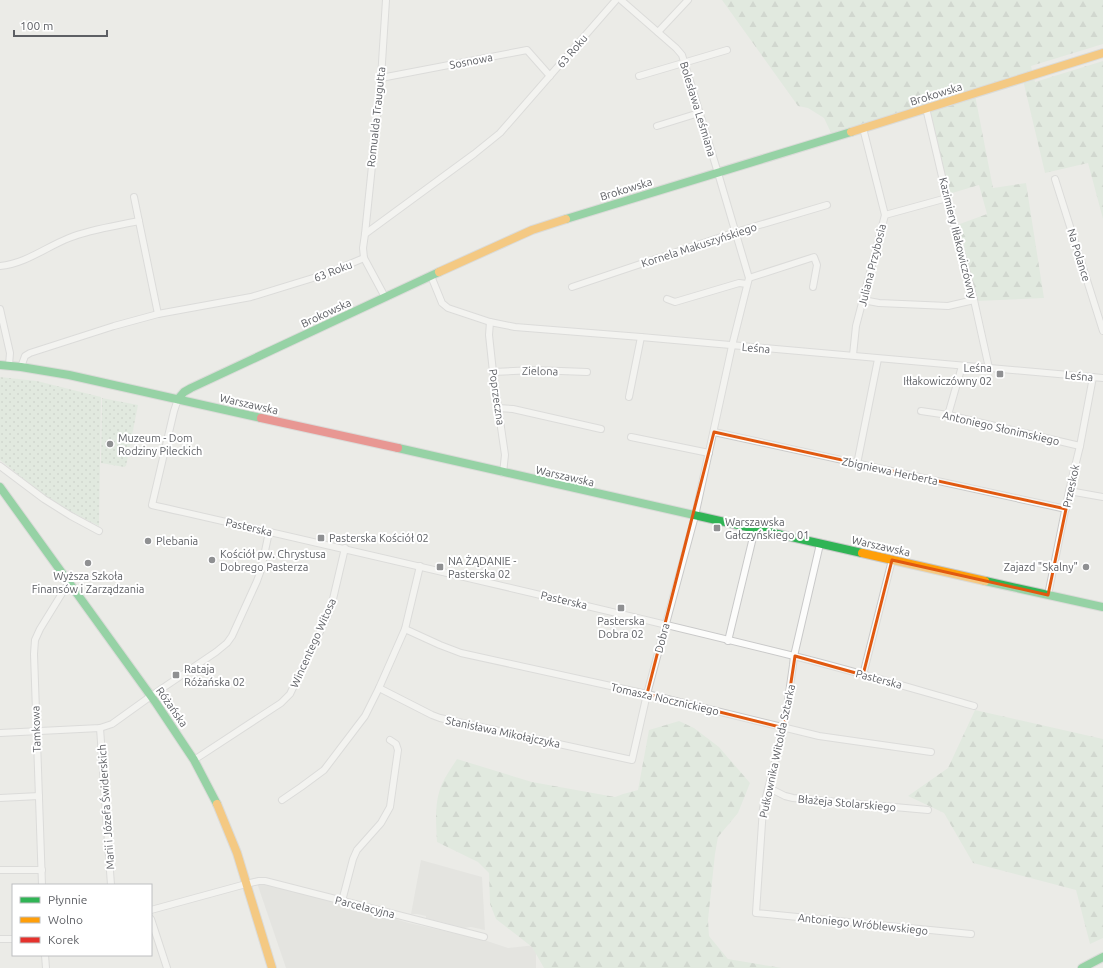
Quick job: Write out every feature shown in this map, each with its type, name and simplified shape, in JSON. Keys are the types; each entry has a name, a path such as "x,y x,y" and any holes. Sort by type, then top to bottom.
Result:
{"main road":[{"name":"Brokowska","path":"178,399 191,388 532,230 1103,53"},
{"name":"Warszawska","path":"0,365 9,365 69,375 1103,607"},
{"name":"Różańska","path":"0,487 151,696 194,760 216,802 237,853 272,968"},
{"path":"1082,968 1103,957"}],"street":[{"name":"Romualda Traugutta","path":"365,234 381,78 386,0"},
{"name":"63 Roku","path":"21,367 25,356 30,353 114,326 158,314 251,297 326,274 364,258 363,248 365,234 474,154 500,133 616,0"},
{"name":"Bolesława Leśmiana","path":"621,0 682,55 736,232 748,281"},
{"path":"658,32 688,0"},
{"name":"Sosnowa","path":"381,78 527,50 550,76"},
{"path":"639,76 727,50"},
{"name":"Kazimiery Iłłakowiczówny","path":"926,108 946,198 974,300 989,368"},
{"path":"657,126 699,113"},
{"name":"Juliana Przybosia","path":"853,355 856,326 884,215 863,128"},
{"name":"Na Polance","path":"1055,180 1103,332"},
{"path":"134,197 158,314"},
{"path":"884,215 946,198"},
{"name":"Kornela Makuszyńskiego","path":"572,287 736,232 827,205"},
{"path":"0,266 13,264 85,232 139,220"},
{"path":"364,258 385,297"},
{"path":"668,299 675,302 739,282 748,281 814,258 817,265 813,287"},
{"name":"Leśna","path":"431,276 442,303 448,308 490,322 515,327 853,355 1103,378"},
{"name":"Dobra","path":"632,760 647,694 694,516 748,281"},
{"path":"863,300 879,303 948,306 974,300"},
{"path":"0,309 10,353 9,365"},
{"name":"Poprzeczna","path":"490,322 489,335 493,372 505,455 503,473"},
{"path":"629,397 641,337"},
{"path":"857,464 878,358"},
{"path":"948,415 962,366"},
{"name":"Zielona","path":"493,372 534,370 587,372"},
{"name":"Przeskok","path":"1048,595 1069,491 1080,446 1093,377"},
{"name":"Pasterska","path":"178,399 152,505 345,548 666,624 728,641 794,656 974,706"},
{"path":"498,408 513,409 601,429"},
{"name":"Antoniego Słonimskiego","path":"922,411 948,415 1080,446"},
{"name":"Zbigniewa Herberta","path":"714,432 1066,508"},
{"path":"631,437 709,453"},
{"path":"0,466 44,499 99,531"},
{"path":"1069,491 1103,497"},
{"path":"728,641 755,530"},
{"path":"0,733 100,728 112,724 216,652 227,643 257,581 269,532"},
{"name":"Pułkownika Witolda Sztarka","path":"756,913 763,808 784,728 794,656 820,544"},
{"name":"Wincentego Witosa","path":"194,760 281,703 290,694 328,615 345,548"},
{"path":"863,675 892,560"},
{"path":"282,800 324,770 360,723 405,629 420,566"},
{"name":"Tamkowa","path":"42,884 36,731 35,640 45,620 69,582"},
{"name":"Tomasza Nocznickiego","path":"405,629 445,648 461,653 647,694 819,736 931,752"},
{"name":"Stanisława Mikołajczyka","path":"378,688 440,718 632,760"},
{"name":"Marii i Józefa Świderskich","path":"100,728 111,884"},
{"path":"342,901 353,859 357,850 381,823 390,807 398,750 396,744 390,740"},
{"name":"Błażeja Stolarskiego","path":"768,788 793,798 928,810"},
{"path":"0,798 39,796"},
{"path":"0,870 42,870"},
{"name":"Parcelacyjna","path":"152,910 246,884 265,881 484,937"},
{"name":"Antoniego Wróblewskiego","path":"756,913 971,934"},
{"path":"152,922 167,968"},
{"path":"0,939 12,939"},
{"path":"45,956 46,968"}],"highlighted area":[{"path":"714,432 1066,509 1048,595 892,560 863,675 795,656 784,728 647,694"}],"shaded area":[{"path":"421,860 482,877 485,930 471,927 464,928 426,918 426,916 411,914"},
{"path":"257,883 345,904 409,923 484,940 508,948 536,945 536,968 286,968"}],"green space":[{"path":"722,0 1103,0 1103,44 1031,66 1035,82 1103,61 1103,219 1088,163 1045,173 1023,80 975,95 993,188 1026,183 1044,298 977,301 957,225 987,214 979,185 949,194 929,109 832,135 824,118 808,108 798,106"},
{"path":"0,377 37,381 101,397 99,526 69,511 40,492 0,460"},
{"path":"102,398 138,405 126,466 124,467 101,463"},
{"path":"975,710 1103,739 1103,938 1090,944 1076,890 973,863 944,813 908,796 948,768"},
{"path":"679,721 694,728 719,747 750,783 738,813 718,837 708,920 709,936 728,959 782,968 544,968 532,947 496,919 490,904 489,873 478,862 437,842 437,805 439,791 445,777 457,759 532,782 615,797 638,790 649,730"}],"traffic: fast":[{"path":"566,219 851,132"},
{"path":"178,399 184,392 191,388 439,272"},
{"path":"0,365 69,375 261,418"},
{"path":"398,448 862,553"},
{"path":"0,487 156,703 194,760 217,804"},
{"path":"985,581 1103,607"},
{"path":"1082,968 1103,957"}],"traffic: slow":[{"path":"851,132 1103,53"},
{"path":"439,272 532,230 566,219"},
{"path":"862,553 985,581"},
{"path":"217,804 237,853 272,968"}],"traffic: jam":[{"path":"261,418 398,448"}],"place":[{"name":"Leśna Iłłakowiczówny 02","path":"1000,374"},
{"name":"Muzeum - Dom Rodziny Pileckich","path":"110,444"},
{"name":"Warszawska Gałczyńskiego 01","path":"717,528"},
{"name":"Pasterska Kościół 02","path":"321,538"},
{"name":"Plebania","path":"148,541"},
{"name":"Kościół pw. Chrystusa Dobrego Pasterza","path":"212,560"},
{"name":"Wyższa Szkoła Finansów i Zarządzania","path":"88,563"},
{"name":"NA ŻĄDANIE - Pasterska 02","path":"440,567"},
{"name":"Zajazd \"Skalny\"","path":"1086,567"},
{"name":"Pasterska Dobra 02","path":"621,608"},
{"name":"Rataja Różańska 02","path":"176,675"}]}
